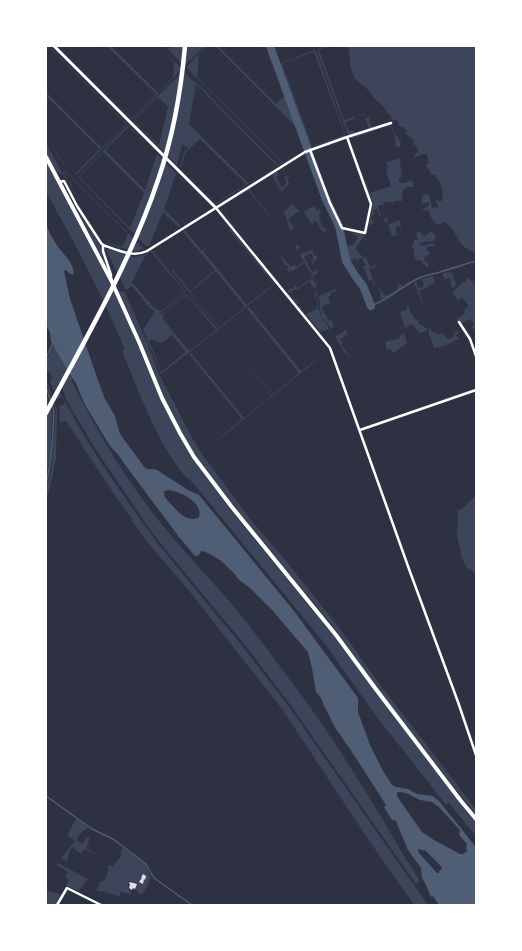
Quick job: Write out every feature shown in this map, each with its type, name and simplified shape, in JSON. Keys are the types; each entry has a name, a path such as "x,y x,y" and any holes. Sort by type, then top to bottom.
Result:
{"highway":[{"path":"46,413 123,266 150,203 164,162 175,117 182,76 185,46"},
{"path":"46,157 111,280 162,398 180,433 198,461 239,516 336,635 476,819"}],"street":[{"path":"54,46 216,208 330,348 476,755"},
{"path":"59,182 64,181 77,206 103,245 128,253 141,254 309,150 391,123"},
{"path":"309,150 330,204 342,228 365,233 371,204 347,137"},
{"path":"103,245 103,251 111,275 111,280"},
{"path":"459,322 470,339 476,356"},
{"path":"360,430 476,390"},
{"path":"57,905 67,888 101,905"}],"shaded area":[{"path":"48,46 127,124 76,175 58,158 46,135 59,158 75,174 100,149 46,96 46,92 102,148 126,124"},
{"path":"58,46 132,119 156,94 107,46 111,46 158,93 173,77 174,62 159,46 182,69 132,120"},
{"path":"165,46 169,49 172,46 205,46 184,66"},
{"path":"207,46 199,55 197,77 283,163 304,149 283,164 186,67"},
{"path":"215,46 218,46 276,104 285,95 267,46 269,46 306,149 304,149 297,128"},
{"path":"329,46 319,50 344,120 364,113 366,118 373,116 369,118 372,128 369,129 364,114 345,122 347,128 355,133 348,135 317,50"},
{"path":"349,46 476,46 476,253 468,250 462,245 452,228 450,228 450,225 447,225 445,222 437,225 430,216 429,210 421,211 429,206 428,202 421,204 422,195 429,194 433,208 438,207 436,200 442,201 442,190 439,181 435,175 431,175 425,165 429,162 427,155 424,154 415,157 414,154 419,152 413,144 415,142 407,134 406,135 405,133 407,132 405,128 399,126 397,119 392,121 390,114 388,114 384,107 354,77 351,69"},
{"path":"315,50 316,51 346,136 311,147 281,63","holes":["314,52 345,135 312,146 282,63"]},
{"path":"183,71 194,82 196,82 278,165 277,166 196,84 189,124 248,183 268,171 216,204 180,167 184,152 189,147 182,145 177,165 133,121","holes":["158,97 168,107 159,145 134,121","200,139 246,184 216,203 181,168 185,153"]},
{"path":"128,125 157,154 207,204 176,174 164,209 181,226 178,227 163,212 150,245 147,247 78,177","holes":["129,127 157,154 145,190 105,150","103,152 144,193 130,228 79,177"]},
{"path":"388,125 392,127 395,135 401,142 400,147 396,147 394,134 391,127 388,126 350,139 350,137"},
{"path":"350,139 370,193 391,186 386,170 388,168 386,163 399,158 402,177 399,178 399,182 408,182 412,180 414,187 406,187 406,189 403,189 402,201 394,201 394,203 384,202 383,205 378,205 383,219 377,209 373,210 374,215 371,216 374,223 369,226 373,204"},
{"path":"46,143 85,214 63,175 57,172 46,153"},
{"path":"46,161 109,281 161,399 193,458 228,507 334,636 476,822 476,836 449,803 446,805 376,716 325,644 194,484 182,473 163,444 155,429 122,351 125,349 101,296 46,192"},
{"path":"65,170 144,249 132,251 105,243 104,242 122,247 128,234 65,171 64,172 87,214 63,172"},
{"path":"277,171 279,175 276,177 279,186 283,187 286,183 284,174 286,177 290,177 287,178 289,184 281,192 272,174"},
{"path":"249,189 285,234 248,190 221,207 259,256 220,207"},
{"path":"292,204 299,211 288,219 294,228 289,230 283,209 285,211"},
{"path":"314,206 317,211 319,209 321,213 319,214 319,218 323,228 325,227 326,231 332,230 324,232 320,229 316,221 312,224 304,213"},
{"path":"76,208 101,247 106,265"},
{"path":"387,218 387,223 384,221 383,219"},
{"path":"399,220 403,232 400,226 395,227 397,235 392,236 388,225"},
{"path":"46,224 58,247 72,265 74,274 70,274 66,270 64,271 70,299 100,386 105,399 115,416 120,434 145,468 157,470 188,490 199,495 294,611 358,698 358,712 370,745 392,785 408,789 417,794 432,796 438,800 476,847 476,905 439,905 433,896 431,897 422,878 421,868 408,850 396,821 392,820 384,807 386,805 334,726 321,698 316,692 308,652 273,611 250,588 238,579 235,574 220,560 203,551 201,551 199,555 195,556 110,446 85,405 76,383 51,341 50,333 46,324","holes":["169,490 185,495 194,502 198,507 199,517 191,519 179,513 165,497 164,492","397,793 406,793 420,800 432,802 439,807 459,829 459,835 467,844 467,852 460,854 422,832 397,796","418,850 426,851 441,866 442,869 439,873 437,873"]},
{"path":"230,229 275,284 219,329 171,270 172,269 190,291 215,270 183,232 185,230 202,251","holes":["229,230 274,284 247,305 203,251","216,271 245,307 219,328 190,292"]},
{"path":"421,231 424,236 432,231 437,238 434,239 434,241 420,243 421,246 435,243 434,247 427,247 427,250 430,253 424,257 425,262 427,261 429,266 426,268 422,261 416,261 412,247 414,240 418,240 416,233"},
{"path":"352,233 365,235 355,249 364,258 366,257 370,267 376,265 369,269 375,285 370,288 374,285 372,280 369,281 365,269 362,267 366,265 362,258 358,259 359,263 355,258 349,262 364,285 370,298 373,297 370,299 372,304 382,299 378,288 386,296 399,287 397,283 403,286 393,294 372,305 363,286 347,262 343,240 347,241 345,243 349,247 350,245 353,245 358,237"},
{"path":"290,245 267,265 266,264"},
{"path":"298,245 300,248 297,250 295,246"},
{"path":"107,249 135,257 142,256 152,250 186,292 159,314 162,314 187,294 218,330 161,374 143,330 155,311 150,308 132,286 126,290 106,250","holes":["150,252 185,292 161,311 153,307 132,282 145,256","187,295 216,330 189,351 163,319 163,314","172,335 186,352 161,372 149,340 162,343"]},
{"path":"313,250 314,255 317,256 317,260 314,261 313,266 313,258 311,253 304,257 312,272 317,270 318,273 313,276 318,285 317,286 312,276 300,255"},
{"path":"282,257 291,267 295,265 296,267 303,262 304,263 293,271 292,270 289,272 287,269 289,267 285,265 283,262 284,260 280,258"},
{"path":"307,270 316,285 315,290 309,281 312,279"},
{"path":"443,273 452,273 456,284 452,288 451,279 448,278 445,280 443,276"},
{"path":"433,276 435,283 419,291 422,301 425,303 421,302 414,282 416,281 418,288 423,287 424,284 422,279"},
{"path":"469,278 476,287 476,329 474,330 472,327 474,325 470,319 461,324 456,320 465,313 464,310 469,306 462,297 458,300 452,292"},
{"path":"308,280 309,281 297,290 296,289 289,293 300,303 297,304 287,291 295,287 293,286 294,285 298,288"},
{"path":"336,289 336,291 330,293 331,296 328,297 331,305 328,304 322,308 328,319 327,320 333,323 333,328 331,328 322,317 319,296"},
{"path":"317,290 318,308 330,329 320,332 300,307 306,314 317,309 317,296 314,298"},
{"path":"124,291 146,340 159,374 202,454 251,520 341,630 381,686 476,810 476,815 376,687 338,633 232,504 196,456 164,397 119,292"},
{"path":"408,305 417,321 419,320 418,323 428,329 427,330 420,333 412,324 405,328 400,312 407,309"},
{"path":"249,307 301,371 329,350 274,395 220,330 274,394 299,373 247,309"},
{"path":"431,327 431,331 440,335 441,333 445,335 446,338 450,339 453,337 455,332 459,331 460,332 456,335 459,339 444,346 434,348 428,331"},
{"path":"346,330 348,337 346,335 340,339 343,343 341,344 352,359 344,352 335,336"},
{"path":"219,331 272,396 216,441 242,419 189,354 191,353 244,418 271,396"},
{"path":"398,333 400,336 404,333 407,343 395,352 392,352 391,349 387,350 385,342 400,338"},
{"path":"54,345 73,379 72,381 89,415 130,481 161,524 246,621 313,711 357,777 420,881 416,884 289,703 245,645 148,527 93,445 68,403 60,383 57,385 62,397 57,399 50,382 52,378 50,372 46,373 46,361"},
{"path":"46,378 57,410 56,458 50,488 46,498 46,489 51,470 53,453 56,411"},
{"path":"46,393 52,411 51,452 46,478"},
{"path":"62,397 100,461 147,529 243,647 287,704 428,905 414,905 370,842 282,709 190,592 147,542 66,421 60,423 59,406 65,404"},
{"path":"476,495 476,578 474,572 467,568 462,559 457,535 457,511 462,509"},
{"path":"76,819 88,827 82,831 76,840 82,844 87,837 90,838 86,848 97,855 84,849 81,853 77,852 72,847 68,854 69,856 67,861 61,858 75,841 67,835"},
{"path":"123,848 146,865 151,878 143,894 140,895 135,889 137,884 130,881 127,887 131,891 131,894 121,892 119,897 104,891 102,892 96,890 101,881 103,882 106,877 109,869 107,867 109,865 113,867 122,854 120,852"},
{"path":"58,863 88,879 79,891 66,886 69,880 65,877 68,872 57,865"},
{"path":"46,889 61,895 55,905 51,905 46,902 48,891"}],"building":[{"path":"143,874 146,876 143,884 139,882"},
{"path":"130,882 137,884 135,889 133,888 132,890 129,888"}],"waterway":[{"path":"270,46 325,197 339,226 346,261 363,286 371,306"},
{"path":"371,306 420,278 476,261"},
{"path":"46,358 53,343"},
{"path":"46,387 51,402"},
{"path":"46,484 53,439 54,411 52,405"},
{"path":"46,796 92,829 113,839 146,864 154,878 192,905"}]}
